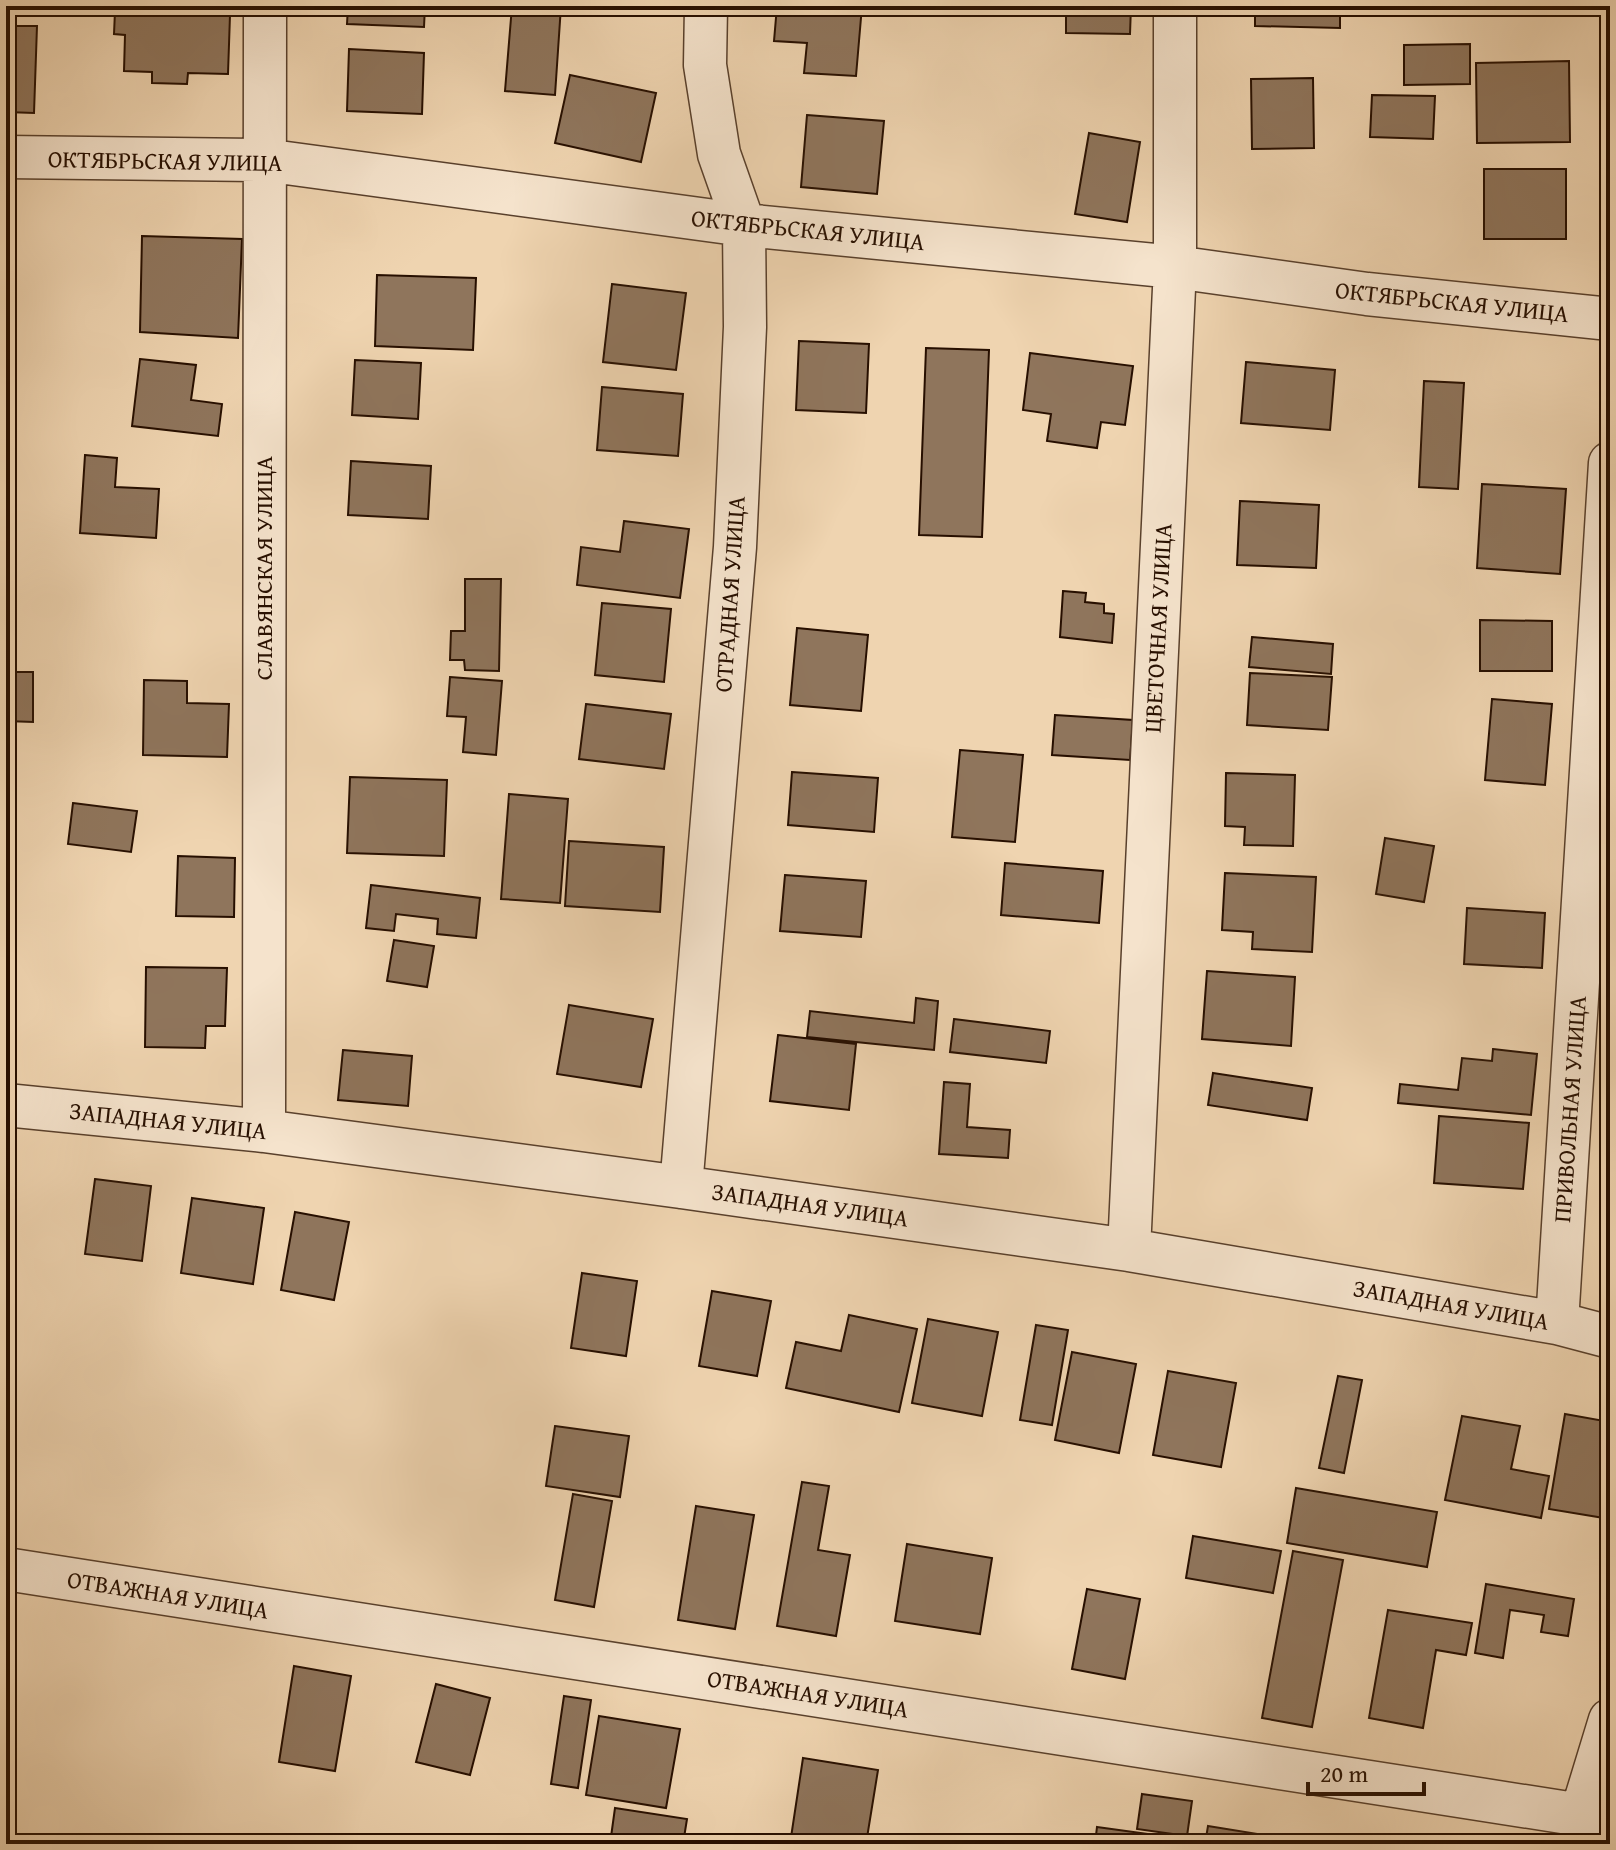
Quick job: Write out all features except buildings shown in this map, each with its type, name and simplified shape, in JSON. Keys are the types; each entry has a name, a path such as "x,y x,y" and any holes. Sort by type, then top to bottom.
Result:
{"street":[{"name":"СЛАВЯНСКАЯ УЛИЦА","path":"264,1131 265,6"},
{"name":"ОТРАДНАЯ УЛИЦА","path":"681,1187 735,547 745,327 744,225 719,154 705,65 706,6"},
{"name":"ЦВЕТОЧНАЯ УЛИЦА","path":"1129,1250 1175,267 1175,6"},
{"name":"ОКТЯБРЬСКАЯ УЛИЦА","path":"6,157 264,160 744,225 1175,267 1367,294 1610,319"},
{"name":"ПРИВОЛЬНАЯ УЛИЦА","path":"1557,1323 1610,463"},
{"name":"ЗАПАДНАЯ УЛИЦА","path":"6,1105 264,1131 1129,1250 1557,1323 1610,1337"},
{"name":"ОТВАЖНАЯ УЛИЦА","path":"6,1569 1588,1827"},
{"path":"1588,1827 1610,1720"}]}
